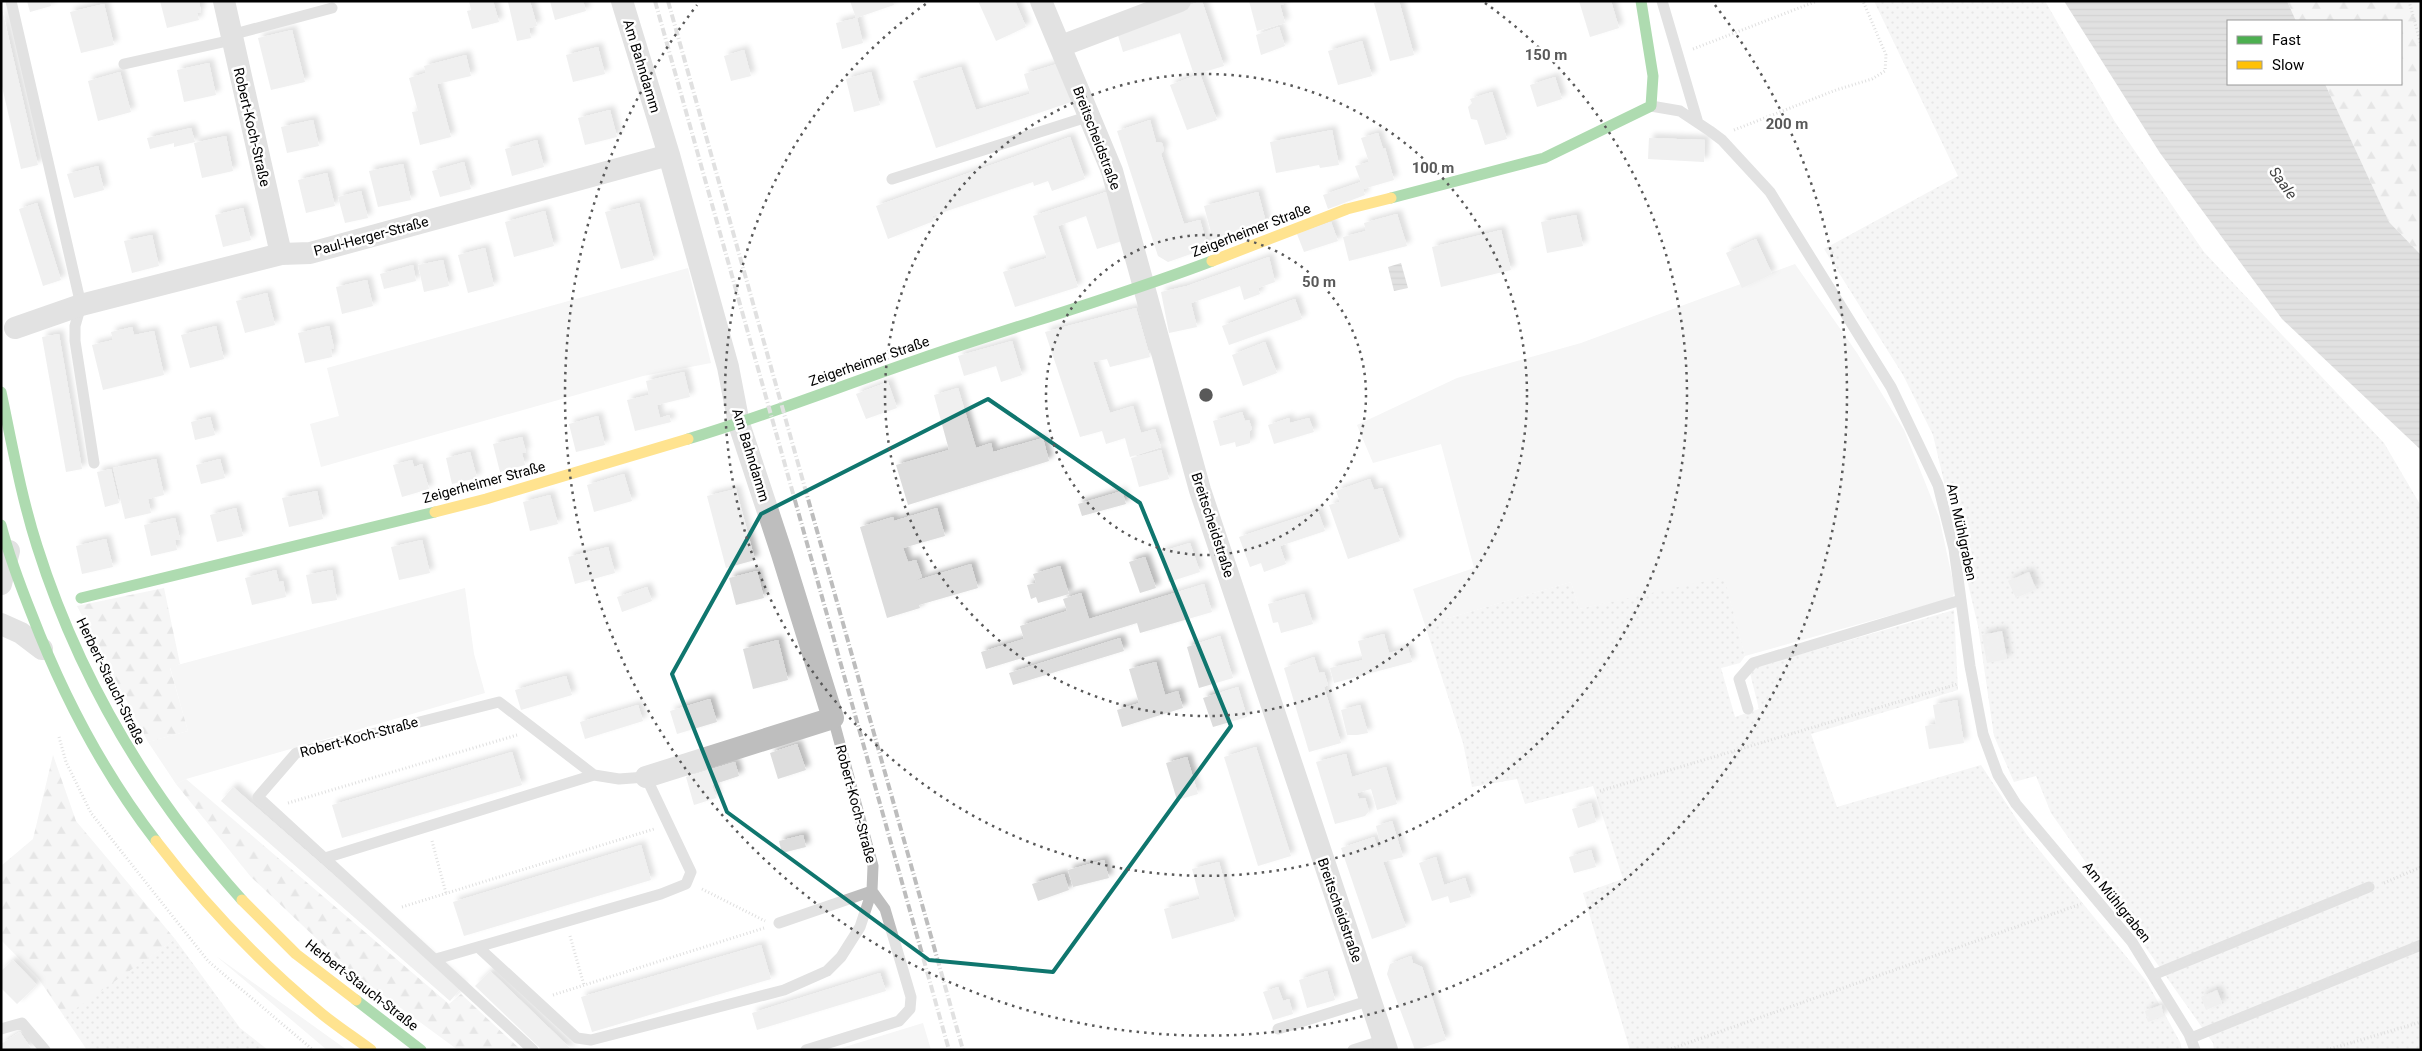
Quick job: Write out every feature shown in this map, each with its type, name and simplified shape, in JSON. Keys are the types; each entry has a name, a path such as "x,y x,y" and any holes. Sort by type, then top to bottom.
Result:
{"street":[{"name":"Robert-Koch-Straße","path":"224,1 281,254"},
{"name":"Am Bahndamm","path":"622,1 669,155 728,367 739,424 833,718"},
{"name":"Breitscheidstraße","path":"1041,1 1112,171 1200,490 1386,1045"},
{"path":"1061,46 1180,1"},
{"path":"1641,1 1653,76 1651,106"},
{"name":"Zeigerheimer Straße","path":"81,598 486,499 739,424 770,411 919,359 1144,287 1347,209 1544,158 1651,106"},
{"name":"Paul-Herger-Straße","path":"15,328 81,305 281,254 310,253 669,155"},
{"name":"Herbert-Stauch-Straße","path":"1,392 37,545 61,614 96,691 134,760 185,832 234,891 290,947 421,1050"},
{"path":"1,526 42,649 106,771 166,855 208,906 316,1010 371,1050"},
{"path":"1,584 9,551"},
{"path":"1,624 21,633 42,649"},
{"path":"646,776 833,718"}],"lane":[{"path":"11,1 81,305 75,341 94,463"},
{"path":"1662,1 1698,123"},
{"path":"124,64 232,37 332,8"},
{"path":"1645,24 1667,18"},
{"name":"Am Mühlgraben","path":"1651,106 1680,111 1714,134 1770,192 1891,387 1938,485 1954,549 1972,680 1983,734 1998,775 2016,804 2132,942 2191,1038 2195,1050"},
{"path":"892,179 1090,116"},
{"path":"1748,709 1739,679 1753,663 1961,600"},
{"name":"Robert-Koch-Straße","path":"533,1050 258,797 296,753 499,702 594,775 619,779 646,776"},
{"name":"Robert-Koch-Straße","path":"478,947 577,1038 591,1040 784,990 827,971 841,957 860,927 872,891 873,866 833,718"},
{"path":"325,858 594,775"},
{"path":"436,959 661,894 686,884 691,872 646,776"},
{"path":"2153,975 2369,887"},
{"path":"778,923 872,891 884,908 911,997 910,1010 899,1021 806,1050"},
{"path":"2191,1038 2421,945"},
{"path":"1278,1030 1371,1000"},
{"path":"1,1029 22,1023 45,1050"},
{"path":"1353,1050 1386,1045"}],"path":[{"path":"1678,55 1817,1"},
{"path":"1714,134 1743,128 1836,90 1872,79 1885,71 1886,55 1863,1"},
{"path":"2409,1 2421,45"},
{"path":"1600,791 1972,680"},
{"path":"270,808 535,730"},
{"path":"384,912 668,825"},
{"path":"428,826 446,893"},
{"path":"2369,887 2421,867"},
{"path":"691,872 703,892 772,924 778,923"},
{"path":"1668,1050 2096,899"},
{"path":"566,921 584,985"},
{"path":"536,1000 778,923"},
{"path":"2327,1050 2421,1022"}],"highlighted area":[{"path":"988,399 1140,503 1231,726 1053,972 929,960 727,812 672,674 761,514"}],"green space":[{"path":"1874,1 2045,1 2115,122 2204,252 2384,443 2421,506 2421,1050 2214,1050 2213,1043 2051,813 2036,776 2014,782 1994,736 1978,626 1933,435 1903,375 1824,249 1958,176"},
{"path":"2287,1 2421,1 2421,255 2389,222 2325,85 2402,85 2402,20 2296,20"},
{"path":"1795,264 1857,353 1904,430 1939,517 1955,591 1952,598 1745,656 1724,578 1579,609 1571,582 1425,625 1413,589 1474,568 1441,444 1373,463 1357,425 1457,378 1581,343"},
{"path":"688,268 711,363 643,376 321,467 310,424 339,416 327,368"},
{"path":"1724,577 1745,656 1740,663 1721,668 1735,717 1759,709 1749,669 1954,610 1958,690 1811,734 1837,807 1981,765 2027,835 2147,982 2180,1042 2182,1050 1630,1050 1583,893 1623,879 1593,786 1525,804 1517,779 1472,787 1463,743 1425,625 1571,582 1579,609"},
{"path":"164,588 180,664 170,668 188,731 148,742 77,606"},
{"path":"465,588 474,654 485,693 186,779 176,784 148,742 188,731 170,667"},
{"path":"53,755 76,821 175,939 65,1017 93,1050 87,1050 38,978 1,940 1,866 33,839"},
{"path":"186,779 449,1004 461,994 521,1050 458,1050 353,973 251,877 176,784"},
{"path":"175,939 240,1028 268,1050 93,1050 64,1017"},
{"path":"216,956 347,1050 327,1050"},
{"path":"923,1023 931,1050 835,1050"}],"water":[{"name":"Saale","path":"2064,1 2287,1 2296,20 2227,20 2227,85 2325,85 2389,222 2421,255 2421,450 2282,319 2160,153"},
{"path":"1401,263 1408,288 1394,291 1388,267"}],"building":[{"path":"27,1 50,1 51,6 30,12"},
{"path":"160,1 199,1 201,12 197,13 199,20 167,28"},
{"path":"469,1 493,1 499,22 472,29 467,11 471,10"},
{"path":"530,1 537,26 529,28 531,38 517,41 508,2"},
{"path":"550,1 583,1 586,11 555,20"},
{"path":"850,1 893,1 894,5 856,18"},
{"path":"978,1 1015,1 1026,27 996,41"},
{"path":"1202,1 1224,66 1194,75 1180,33 1123,52 1116,29"},
{"path":"1249,1 1292,2 1280,5 1285,23 1257,31"},
{"path":"1399,1 1414,55 1390,61 1374,3"},
{"path":"1579,1 1611,1 1619,28 1590,37"},
{"path":"104,4 114,45 81,53 70,12"},
{"path":"1,5 38,165 21,169 1,82"},
{"path":"857,18 863,43 842,49 836,23"},
{"path":"1279,27 1285,46 1261,55 1256,35"},
{"path":"292,30 305,82 271,90 258,38"},
{"path":"1362,41 1372,76 1338,85 1328,51"},
{"path":"598,47 605,74 573,82 566,55"},
{"path":"744,50 751,76 731,81 724,56"},
{"path":"466,55 471,76 437,84 451,137 420,145 412,112 418,111 409,78 426,73 424,66"},
{"path":"209,63 216,95 184,102 177,70"},
{"path":"1057,64 1071,102 936,148 913,81 961,67 976,110 1030,94 1024,74"},
{"path":"120,72 131,112 98,121 88,81"},
{"path":"871,72 880,105 854,112 846,79"},
{"path":"1200,74 1217,120 1187,130 1170,85"},
{"path":"1555,77 1562,99 1537,107 1530,85"},
{"path":"1492,92 1507,139 1485,145 1477,120 1471,119 1468,107 1472,103 1470,99"},
{"path":"610,110 617,137 585,145 578,118"},
{"path":"313,120 319,146 287,153 281,127"},
{"path":"1150,120 1156,142 1162,143 1164,150 1161,154 1184,224 1200,220 1208,248 1168,262 1158,256 1117,131"},
{"path":"191,128 195,142 174,147 174,143 150,149 147,138"},
{"path":"1332,130 1339,165 1320,168 1319,165 1276,173 1270,142"},
{"path":"1378,133 1383,149 1385,148 1394,180 1363,189 1365,195 1328,209 1323,195 1361,182 1355,166 1369,162 1361,138"},
{"path":"226,136 233,171 202,178 194,143"},
{"path":"1070,137 1085,179 1052,191 1048,181 1034,186 1033,182 932,216 934,221 888,239 876,206"},
{"path":"1649,138 1705,140 1704,162 1648,159"},
{"path":"537,140 544,167 512,176 505,149"},
{"path":"464,162 471,189 440,197 432,171"},
{"path":"403,164 411,200 378,207 369,171"},
{"path":"98,166 104,190 74,198 67,174"},
{"path":"327,173 335,206 306,213 298,180"},
{"path":"361,191 368,218 345,223 338,197"},
{"path":"1106,192 1122,241 1097,249 1086,216 1058,226 1078,287 1015,307 1003,272 1047,258 1033,216"},
{"path":"1258,192 1267,226 1213,240 1204,206"},
{"path":"37,203 61,280 43,286 19,209"},
{"path":"639,203 654,260 621,269 605,212"},
{"path":"243,208 251,240 223,247 215,215"},
{"path":"545,211 554,246 514,257 505,222"},
{"path":"1397,214 1407,246 1349,261 1343,237 1366,231 1364,223"},
{"path":"1576,215 1583,246 1547,253 1541,222"},
{"path":"1331,222 1338,241 1304,252 1297,234"},
{"path":"1501,230 1511,270 1441,287 1432,247"},
{"path":"152,235 159,266 132,273 124,241"},
{"path":"1756,239 1772,274 1742,288 1726,253"},
{"path":"485,248 494,286 468,293 458,255"},
{"path":"1269,257 1275,282 1258,288 1260,294 1244,300 1240,286 1191,303 1197,327 1169,333 1161,292 1187,286"},
{"path":"443,260 449,286 424,292 418,265"},
{"path":"413,265 416,281 384,289 380,274"},
{"path":"367,280 373,306 342,314 336,287"},
{"path":"267,293 275,325 245,333 236,301"},
{"path":"1295,299 1302,319 1229,345 1222,326"},
{"path":"1136,308 1150,357 1110,367 1107,359 1093,362 1110,413 1133,406 1141,433 1155,429 1161,447 1130,457 1125,438 1106,444 1102,431 1080,437 1045,332"},
{"path":"216,326 224,359 190,368 181,335"},
{"path":"329,326 334,348 331,349 332,357 305,363 298,333"},
{"path":"132,327 134,335 154,331 164,375 103,390 92,345 113,340 111,332"},
{"path":"59,334 82,469 66,472 42,337"},
{"path":"1012,341 1022,375 1001,382 996,366 964,376 958,356"},
{"path":"1265,342 1277,373 1243,386 1232,355"},
{"path":"684,372 690,397 657,405 660,418 669,415 671,422 635,431 627,400 649,395 646,381"},
{"path":"888,382 897,408 866,419 856,394"},
{"path":"958,388 976,448 991,443 993,452 1043,438 1049,461 908,505 896,465 949,450 934,395"},
{"path":"1242,412 1245,421 1249,420 1252,429 1250,431 1250,443 1236,447 1235,442 1220,446 1213,421"},
{"path":"598,416 605,445 576,452 569,424"},
{"path":"210,417 215,435 195,440 191,422"},
{"path":"1289,418 1290,423 1309,418 1314,432 1274,444 1268,425"},
{"path":"522,437 526,452 522,453 525,465 500,472 493,444"},
{"path":"1161,450 1169,479 1139,487 1131,458"},
{"path":"470,452 477,478 452,484 446,458"},
{"path":"156,459 164,495 148,499 151,513 125,519 113,468"},
{"path":"220,459 225,478 201,484 196,465"},
{"path":"412,460 414,467 422,464 429,489 402,497 393,465"},
{"path":"111,469 119,503 105,507 97,472"},
{"path":"624,474 632,501 594,512 587,485"},
{"path":"1370,479 1374,490 1382,488 1400,541 1348,559 1329,505 1340,502 1336,491"},
{"path":"736,489 755,560 726,568 707,496"},
{"path":"317,491 323,519 289,527 282,498"},
{"path":"1122,491 1126,504 1082,516 1078,504"},
{"path":"550,495 558,524 530,531 523,502"},
{"path":"236,508 243,536 217,542 210,515"},
{"path":"937,508 945,536 903,548 908,562 916,560 922,577 915,581 971,564 978,588 919,605 920,608 887,618 860,527 893,517 894,521"},
{"path":"1318,511 1325,531 1280,546 1286,564 1264,572 1261,563 1250,567 1239,537"},
{"path":"175,518 180,539 175,540 177,550 151,556 144,525"},
{"path":"106,539 113,567 82,574 76,546"},
{"path":"422,540 430,573 399,580 391,547"},
{"path":"1190,543 1200,572 1169,582 1160,552"},
{"path":"608,547 615,573 575,584 568,557"},
{"path":"1145,557 1156,588 1140,593 1129,562"},
{"path":"1060,566 1069,594 1038,603 1036,597 1031,599 1027,585 1036,583 1033,574"},
{"path":"276,570 279,582 283,581 286,597 252,605 245,578"},
{"path":"332,570 337,600 312,604 306,575"},
{"path":"757,571 764,598 736,605 729,578"},
{"path":"2029,572 2036,589 2016,598 2008,581"},
{"path":"1204,584 1212,612 1140,633 1137,623 986,669 981,652 1024,639 1020,626 1067,611 1063,599 1081,593 1089,619"},
{"path":"647,587 652,601 622,612 617,597"},
{"path":"1304,594 1313,624 1281,633 1278,622 1273,623 1268,604"},
{"path":"2002,631 2007,659 1987,663 1982,635"},
{"path":"1384,634 1389,653 1408,648 1412,662 1334,683 1330,668 1363,660 1358,641"},
{"path":"1220,636 1233,678 1199,688 1187,647"},
{"path":"1120,638 1124,651 1013,685 1009,673"},
{"path":"778,640 788,680 753,689 743,649"},
{"path":"1314,657 1319,673 1324,672 1328,685 1324,687 1341,743 1309,752 1284,668"},
{"path":"1156,662 1165,695 1178,691 1183,708 1122,727 1117,710 1139,703 1129,669"},
{"path":"566,676 572,695 521,710 515,690"},
{"path":"1238,687 1247,717 1213,727 1203,698"},
{"path":"710,699 717,722 677,734 670,711"},
{"path":"1957,700 1964,743 1929,749 1925,726 1936,724 1933,705"},
{"path":"638,705 643,721 585,739 580,722"},
{"path":"1360,705 1368,733 1347,735 1341,710"},
{"path":"797,744 806,770 778,779 770,753"},
{"path":"1256,747 1291,856 1258,866 1224,757"},
{"path":"512,752 522,785 342,838 332,805"},
{"path":"1346,754 1352,777 1386,767 1397,804 1377,810 1371,789 1357,793 1359,799 1365,798 1369,811 1365,816 1335,824 1316,762"},
{"path":"1187,757 1198,794 1177,800 1166,763"},
{"path":"735,762 739,776 712,785 716,798 694,805 686,777"},
{"path":"233,787 462,987 450,1001 221,801"},
{"path":"1591,803 1596,822 1578,828 1572,809"},
{"path":"1392,821 1403,857 1383,862 1406,927 1372,939 1341,848 1374,837 1378,848 1381,847 1376,826"},
{"path":"803,835 806,847 782,853 779,841"},
{"path":"641,845 651,880 464,936 453,902"},
{"path":"1591,850 1596,867 1574,873 1569,857"},
{"path":"1436,857 1444,885 1465,878 1471,897 1450,903 1448,896 1432,901 1419,863"},
{"path":"1104,860 1109,878 1073,887 1068,870"},
{"path":"1219,862 1235,921 1172,939 1164,909 1200,899 1192,869"},
{"path":"1064,874 1069,890 1038,901 1032,884"},
{"path":"761,945 771,979 592,1032 581,997"},
{"path":"1411,956 1413,963 1422,967 1446,1040 1415,1050 1387,974 1390,964"},
{"path":"13,960 37,985 17,1004 1,988 1,971"},
{"path":"490,971 572,1050 542,1050 475,986"},
{"path":"1327,971 1335,1000 1307,1008 1299,980"},
{"path":"880,973 886,991 757,1030 752,1013"},
{"path":"1278,987 1283,1001 1289,999 1293,1014 1273,1020 1263,992"},
{"path":"2217,990 2222,1003 2206,1010 2201,997"},
{"path":"2161,1005 2164,1016 2148,1022 2145,1011"},
{"path":"20,1032 32,1050 1,1050 1,1044"}],"railway":[{"path":"655,1 949,1050"},
{"path":"668,1 963,1050"}],"traffic: fast":[{"path":"1391,198 1544,158 1651,106 1653,76 1641,1"},
{"path":"688,439 1212,261"},
{"path":"1,392 31,527 54,595 74,643 120,734 147,777 177,820 242,900"},
{"path":"81,598 435,512"},
{"path":"1,525 11,559 44,645 71,704 102,761 156,841"},
{"path":"356,1000 421,1050"}],"traffic: slow":[{"path":"1212,261 1347,209 1391,198"},
{"path":"435,512 486,499 688,439"},
{"path":"156,841 194,888 255,954 299,995 371,1050"},
{"path":"242,900 296,954 356,1000"}]}
